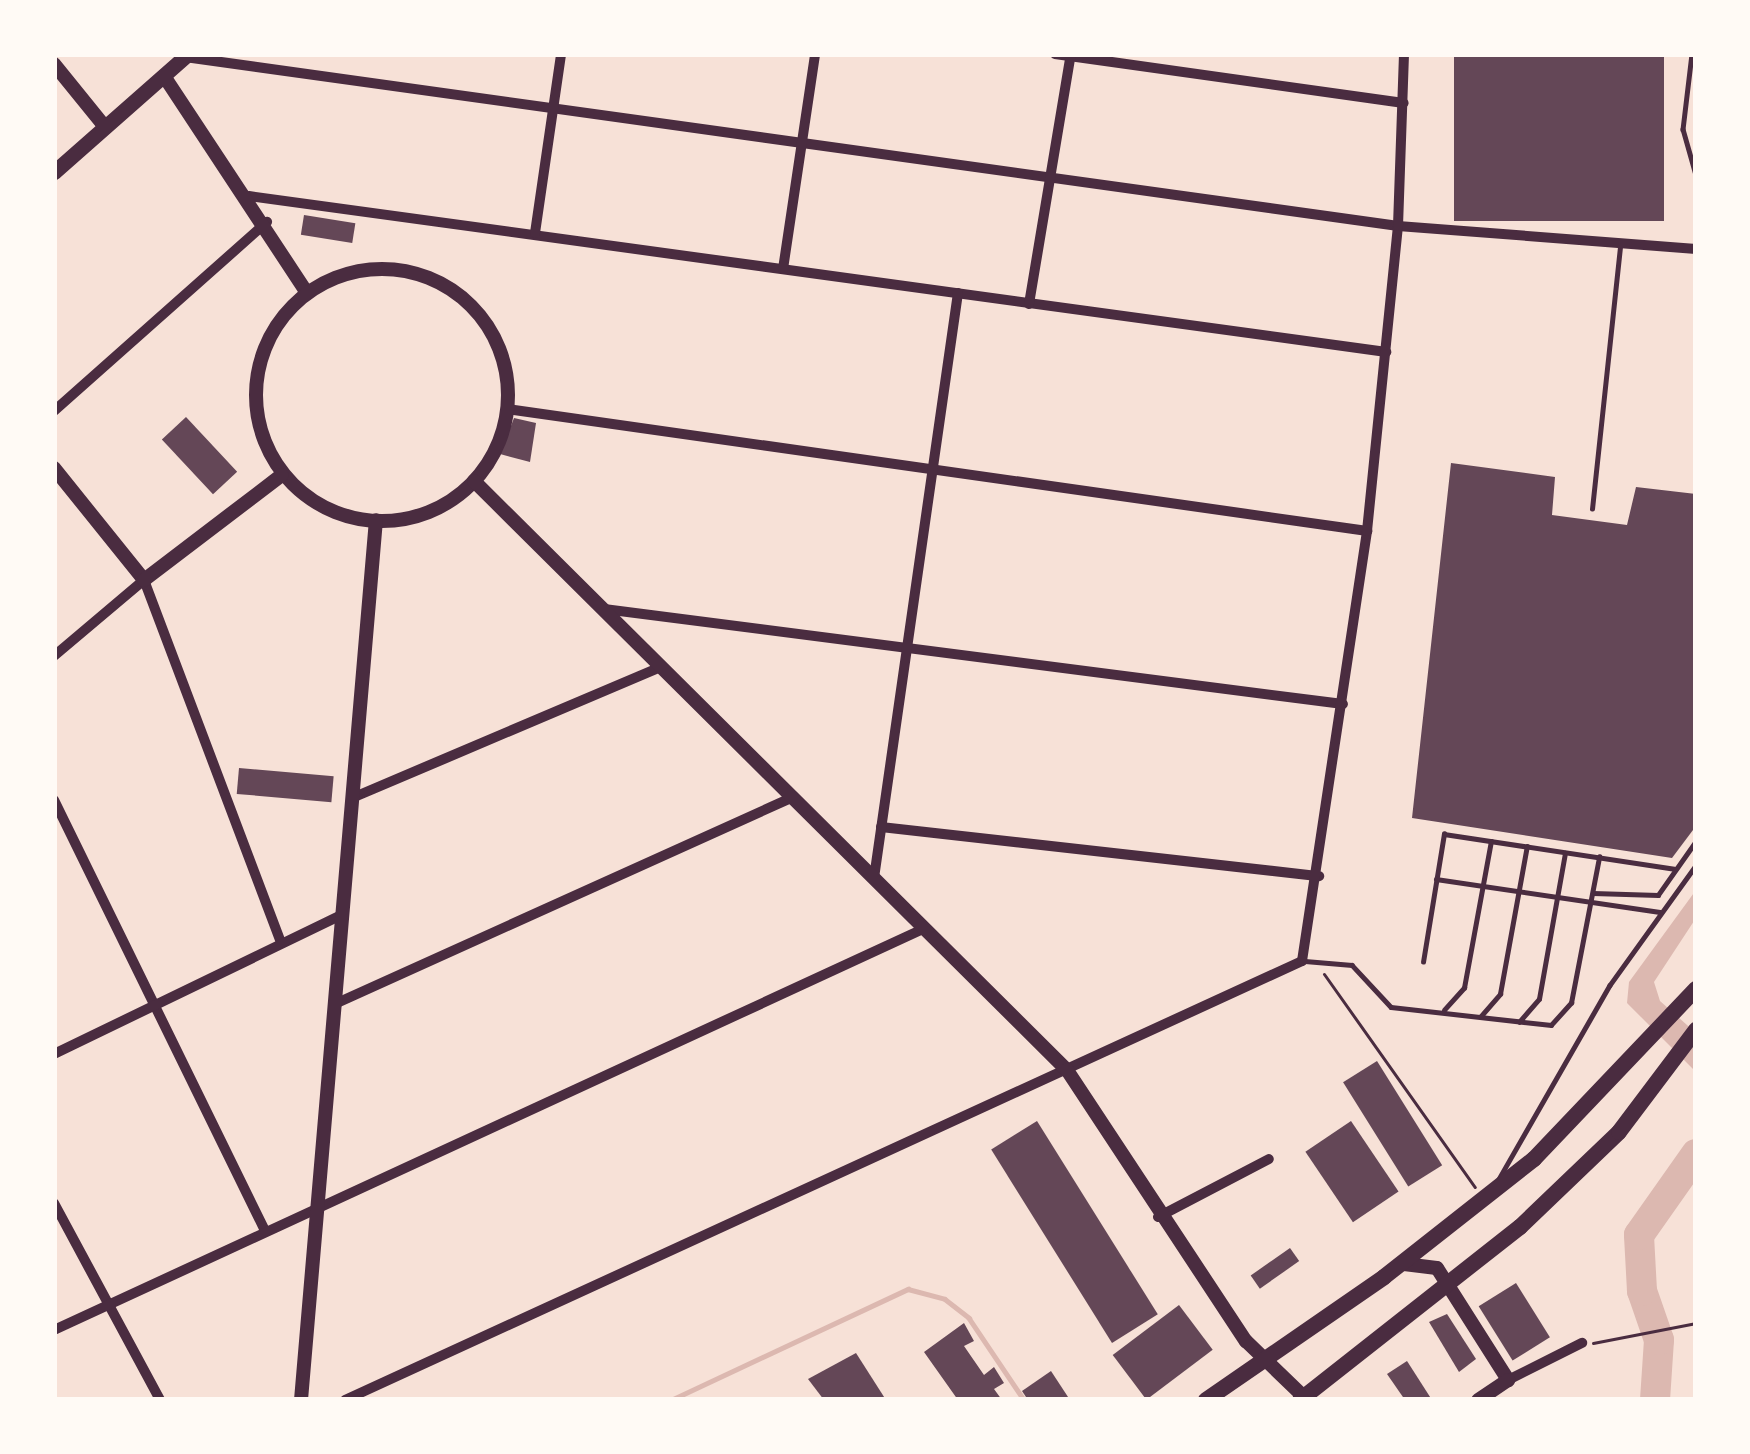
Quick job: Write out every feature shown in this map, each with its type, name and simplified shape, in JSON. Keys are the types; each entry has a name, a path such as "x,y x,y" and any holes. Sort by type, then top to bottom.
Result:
{"main road":[{"path":"54,172 186,55"},
{"path":"1206,1400 1398,1266 1488,1195 1650,1045 1696,989"},
{"path":"1303,1400 1450,1286 1618,1132 1696,1030"}],"street":[{"path":"536,233 561,54"},
{"path":"783,269 815,54"},
{"path":"1055,54 1404,103"},
{"path":"345,1400 1287,974 1302,961 1319,876 1367,530 1398,226 1404,54"},
{"path":"186,55 1398,226 1696,249"},
{"path":"1029,304 1071,55"},
{"path":"54,64 105,127"},
{"path":"164,76 267,222 308,293"},
{"path":"249,196 1386,352"},
{"path":"54,411 267,222"},
{"path":"370,268 440,283 492,334 508,377 507,410 496,448 474,481 443,505 376,520 336,512 282,475 256,406 258,369 271,333 308,293 370,268"},
{"path":"874,878 902,644 958,293"},
{"path":"507,410 1367,530"},
{"path":"54,468 144,580 280,943"},
{"path":"54,656 282,475"},
{"path":"474,481 1067,1070 1158,1217 1261,1360 1303,1400"},
{"path":"301,1400 376,520"},
{"path":"604,609 1342,704"},
{"path":"352,798 660,667"},
{"path":"337,1004 792,798"},
{"path":"54,800 151,1007 264,1229"},
{"path":"881,827 1319,876"},
{"path":"54,1054 340,916"},
{"path":"54,1330 316,1205 923,929"},
{"path":"1158,1217 1269,1159"},
{"path":"54,1203 160,1400"},
{"path":"1398,1266 1431,1263 1508,1380"},
{"path":"1478,1400 1582,1343"}],"lane":[{"path":"1692,54 1684,129 1696,175"},
{"path":"1592,509 1621,242"},
{"path":"1423,962 1444,834 1675,869"},
{"path":"1440,1013 1464,988 1491,841"},
{"path":"1592,892 1658,895 1696,841"},
{"path":"1480,1017 1500,994 1527,846"},
{"path":"1519,1022 1539,999 1565,853"},
{"path":"1302,961 1352,965 1391,1007 1551,1025 1564,1016 1599,857"},
{"path":"1488,1195 1600,1003 1696,865"},
{"path":"1436,879 1660,912"}],"path":[{"path":"1302,961 1324,973 1488,1195"},
{"path":"1582,1343 1648,1327 1696,1323"}],"shaded area":[{"path":"1696,890 1696,918 1654,982 1660,1001 1696,1033 1696,1072 1627,1003 1629,982"}],"building":[{"path":"1454,54 1664,54 1664,221 1454,221"},
{"path":"304,215 355,223 352,243 301,235"},
{"path":"186,417 237,472 213,494 162,440"},
{"path":"514,418 536,423 530,462 500,454"},
{"path":"1451,463 1555,477 1552,515 1627,525 1636,487 1696,494 1696,826 1672,858 1412,818"},
{"path":"239,768 334,776 331,802 237,794"},
{"path":"1377,1061 1442,1165 1408,1187 1343,1082"},
{"path":"1037,1121 1158,1314 1112,1343 991,1150"},
{"path":"1351,1121 1399,1191 1353,1222 1305,1152"},
{"path":"1290,1248 1299,1261 1260,1289 1251,1276"},
{"path":"1516,1283 1550,1337 1513,1361 1479,1306"},
{"path":"1179,1305 1213,1350 1146,1400 1113,1355"},
{"path":"1447,1314 1476,1359 1459,1372 1429,1322"},
{"path":"964,1323 974,1341 964,1346 984,1375 994,1367 1004,1383 994,1389 1002,1400 958,1400 924,1352"},
{"path":"856,1353 886,1400 824,1400 808,1379"},
{"path":"1407,1361 1432,1400 1405,1400 1387,1374"},
{"path":"1051,1371 1070,1400 1028,1400 1022,1391"}],"waterway":[{"path":"1655,1400 1659,1340 1642,1291 1639,1235 1696,1154"},
{"path":"671,1400 908,1289 945,1299 969,1318 1024,1400"}]}
